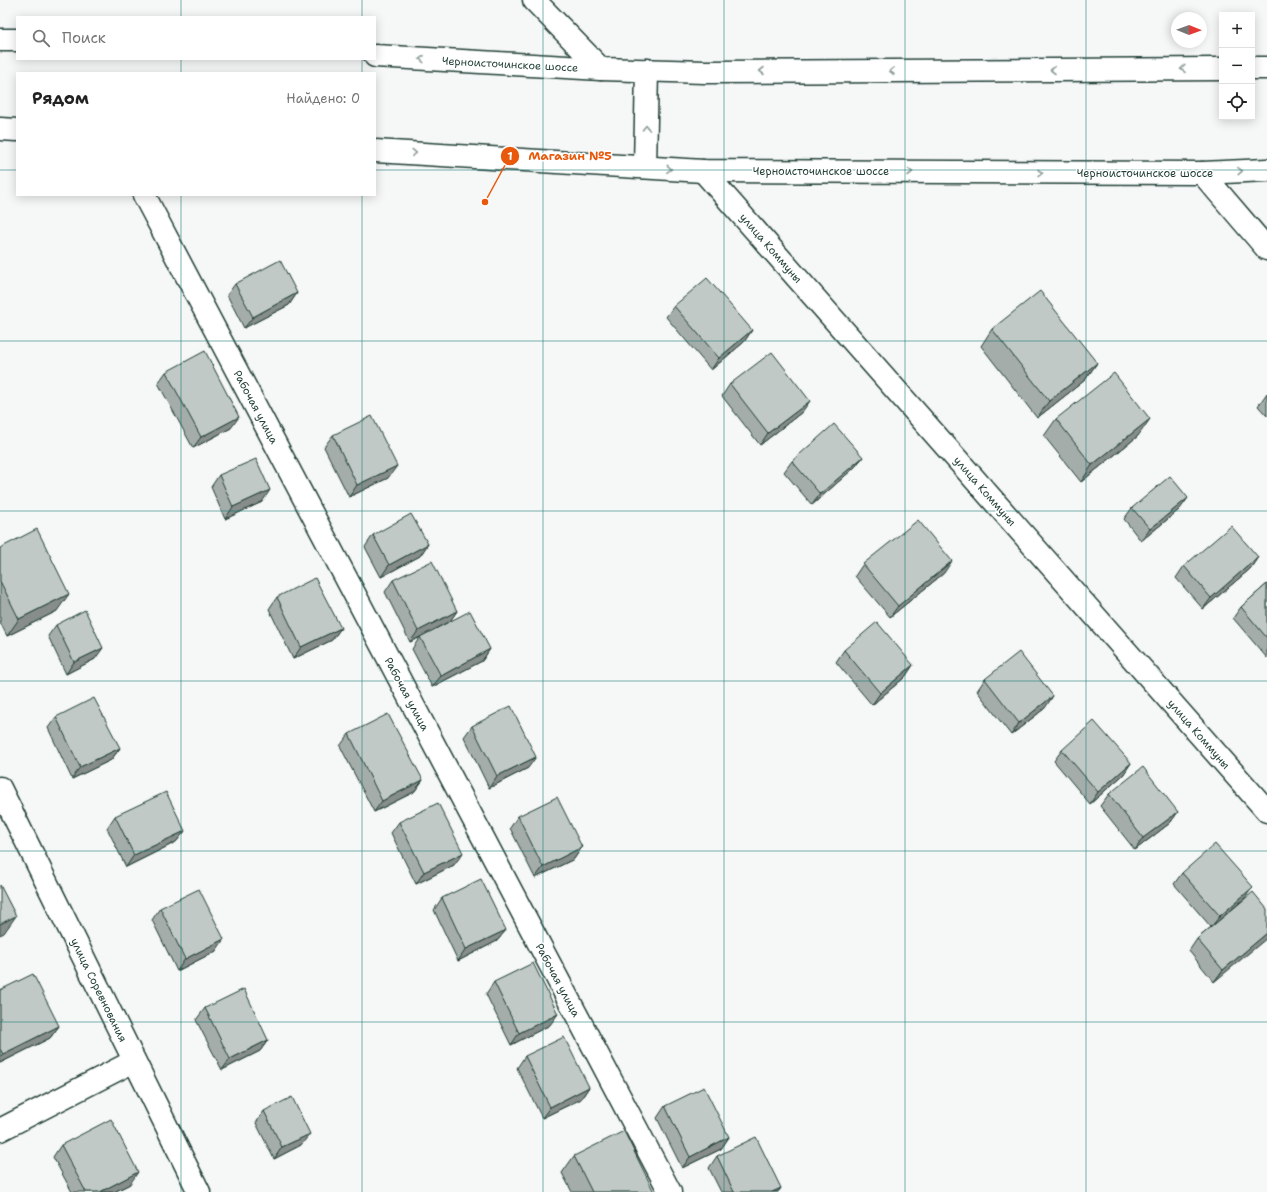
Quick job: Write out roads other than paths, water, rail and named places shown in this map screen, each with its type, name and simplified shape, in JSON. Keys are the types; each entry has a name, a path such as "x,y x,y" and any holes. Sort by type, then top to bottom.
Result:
{"street":[{"path":"534,0 601,69"},
{"path":"0,40 16,40"},
{"name":"Черноисточинское шоссе","path":"376,56 601,69 728,72 1219,69"},
{"path":"1255,68 1267,68"},
{"path":"645,167 647,70"},
{"path":"0,129 16,130"},
{"name":"Черноисточинское шоссе","path":"376,151 703,171 1202,174 1267,170"},
{"name":"улица Коммуны","path":"703,171 1267,811"},
{"path":"1202,174 1267,249"},
{"name":"Рабочая улица","path":"145,196 670,1192"},
{"name":"улица Соревнования","path":"0,788 199,1192"},
{"path":"0,1130 134,1061"}],"place":[{"name":"Магазин №5","path":"485,202"}]}
